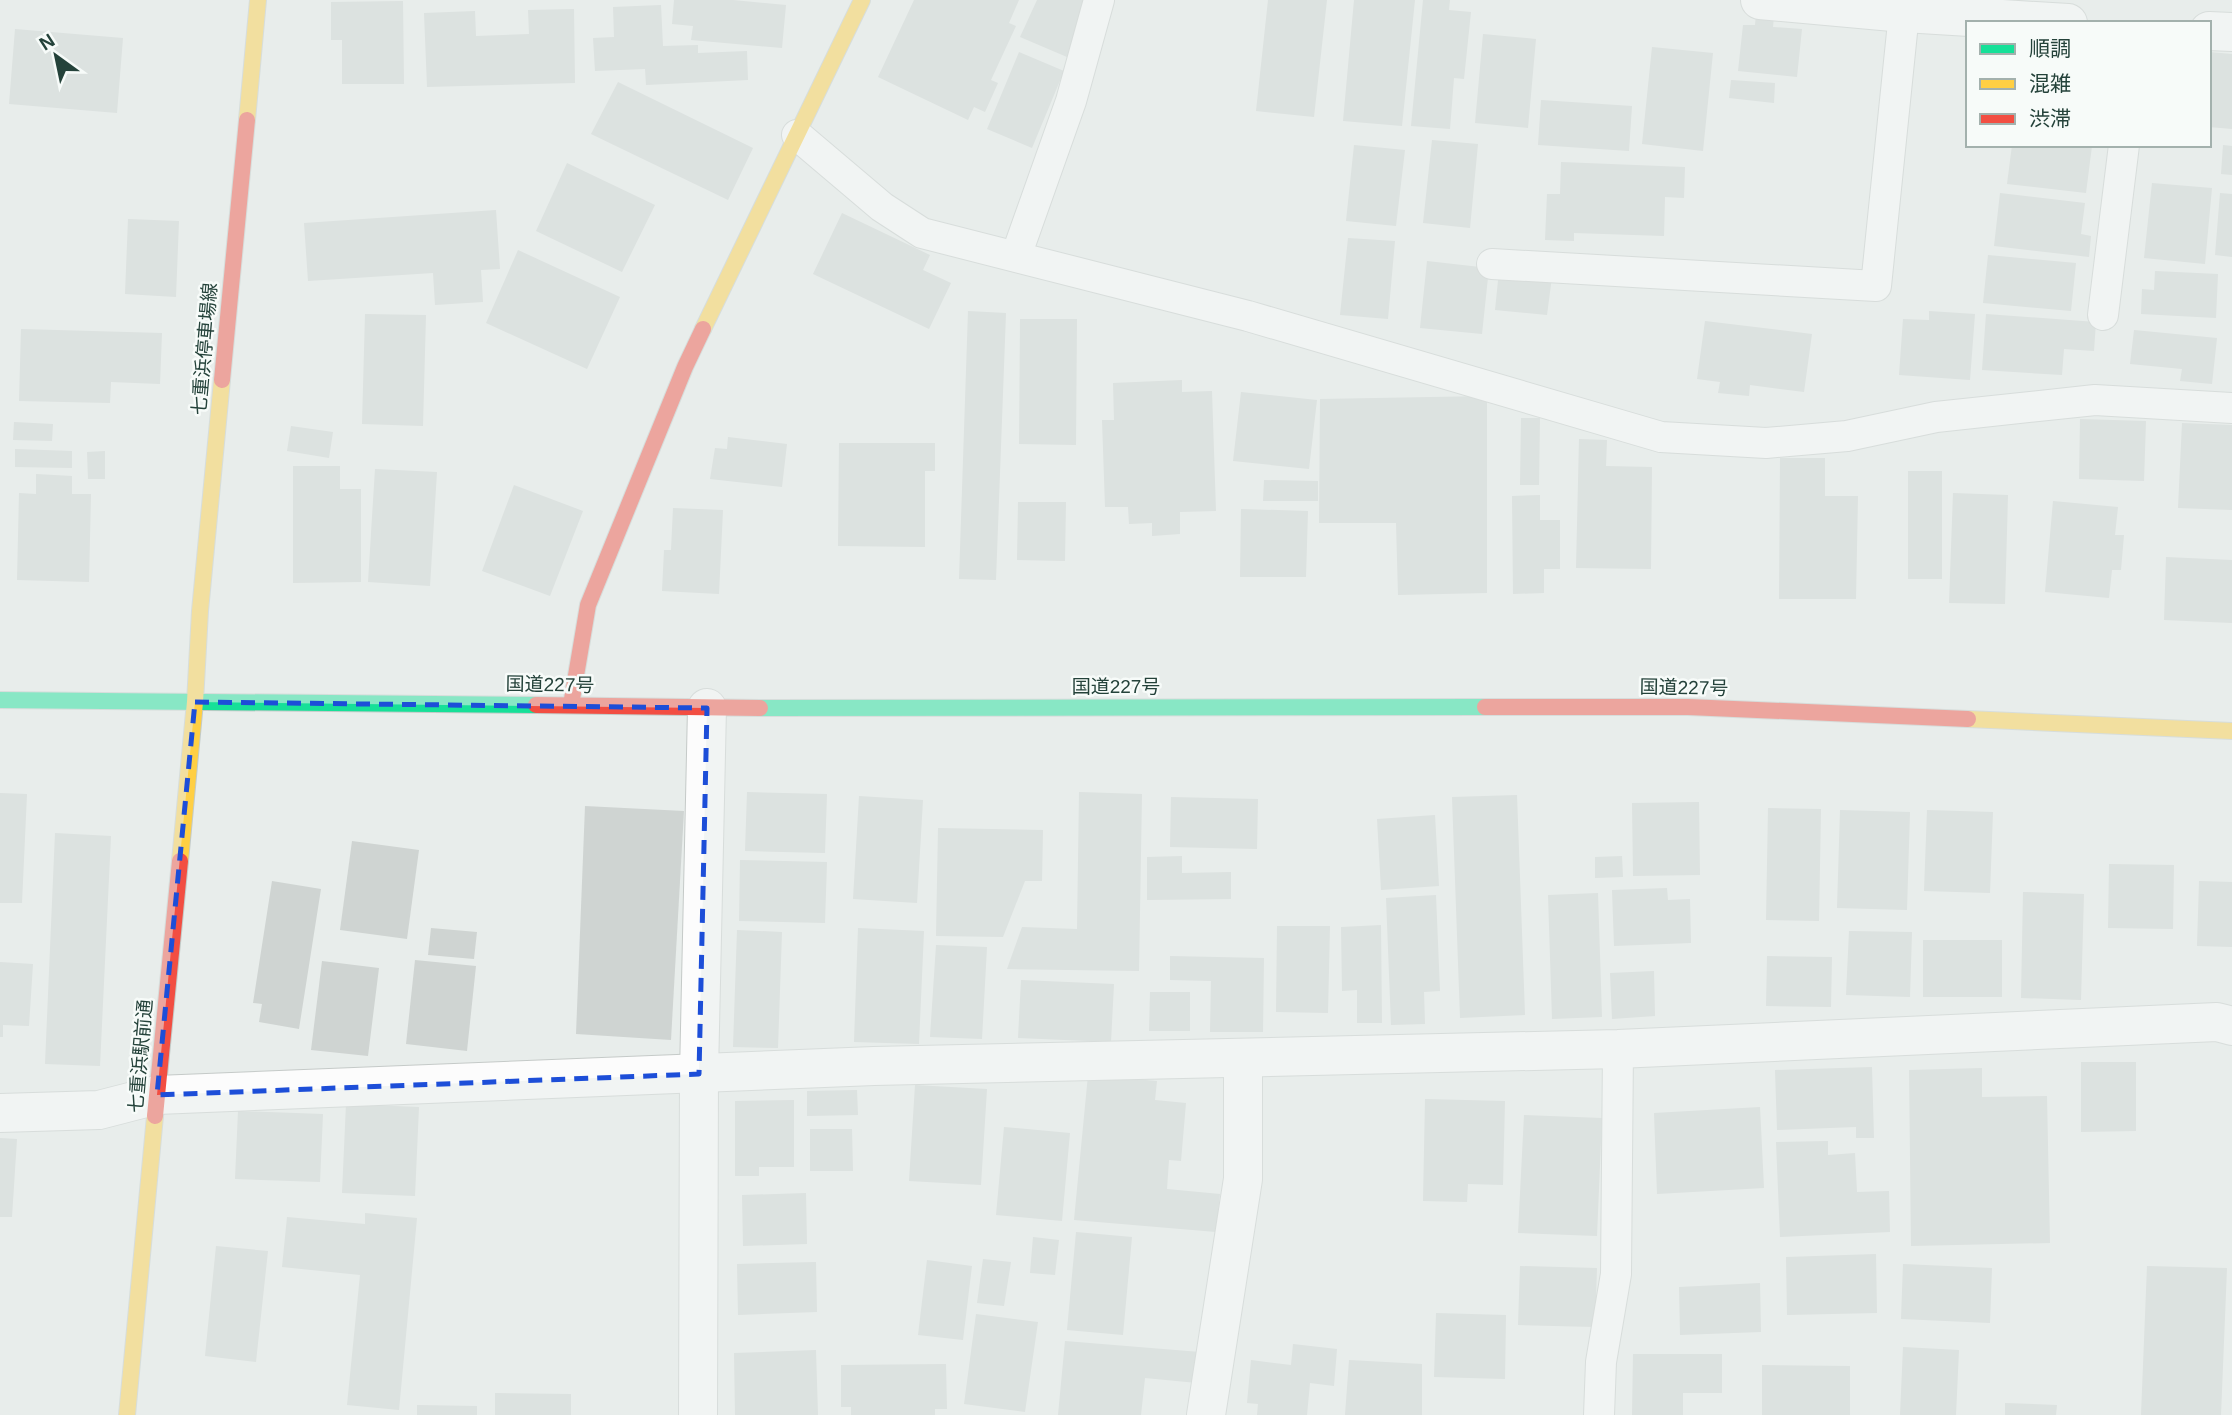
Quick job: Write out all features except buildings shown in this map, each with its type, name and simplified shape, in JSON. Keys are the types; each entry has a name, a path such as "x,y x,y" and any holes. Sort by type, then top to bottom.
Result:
{"main road":[{"name":"七重浜停車場線","path":"195,702 202,597 258,0"},
{"path":"571,705 589,605 685,368 862,0"},
{"name":"国道227号","path":"0,700 707,708 1688,707 2232,731"},
{"name":"七重浜駅前通","path":"127,1415 195,702"}],"street":[{"path":"1760,0 2035,21"},
{"path":"2211,30 2232,32"},
{"path":"698,1415 699,1074 707,708"},
{"path":"0,1113 99,1110 157,1095 874,1066 1618,1049 2217,1022 2232,1026"},
{"path":"1206,1415 1243,1179 1243,1058"}],"lane":[{"path":"1016,256 1072,101 1099,0"},
{"path":"1492,264 1876,286 1904,13"},
{"path":"797,135 882,207 922,233 1248,316 1661,437 1766,443 1847,436 1936,417 2095,400 2232,408"},
{"path":"2104,315 2124,147"},
{"path":"1600,1415 1601,1362 1616,1274 1618,1049"}],"highlighted area":[{"path":"195,702 707,708 699,1074 157,1095"}],"traffic: fast":[{"path":"0,700 536,705"},
{"path":"760,708 1485,707"}],"traffic: slow":[{"path":"247,120 258,0"},
{"path":"703,329 862,0"},
{"path":"180,861 222,380"},
{"path":"1968,719 2232,731"},
{"path":"127,1415 155,1116"}],"traffic: jam":[{"path":"222,380 247,120"},
{"path":"571,705 588,605 703,329"},
{"path":"536,705 760,708"},
{"path":"1485,707 1688,707 1968,719"},
{"path":"155,1116 180,861"}]}
